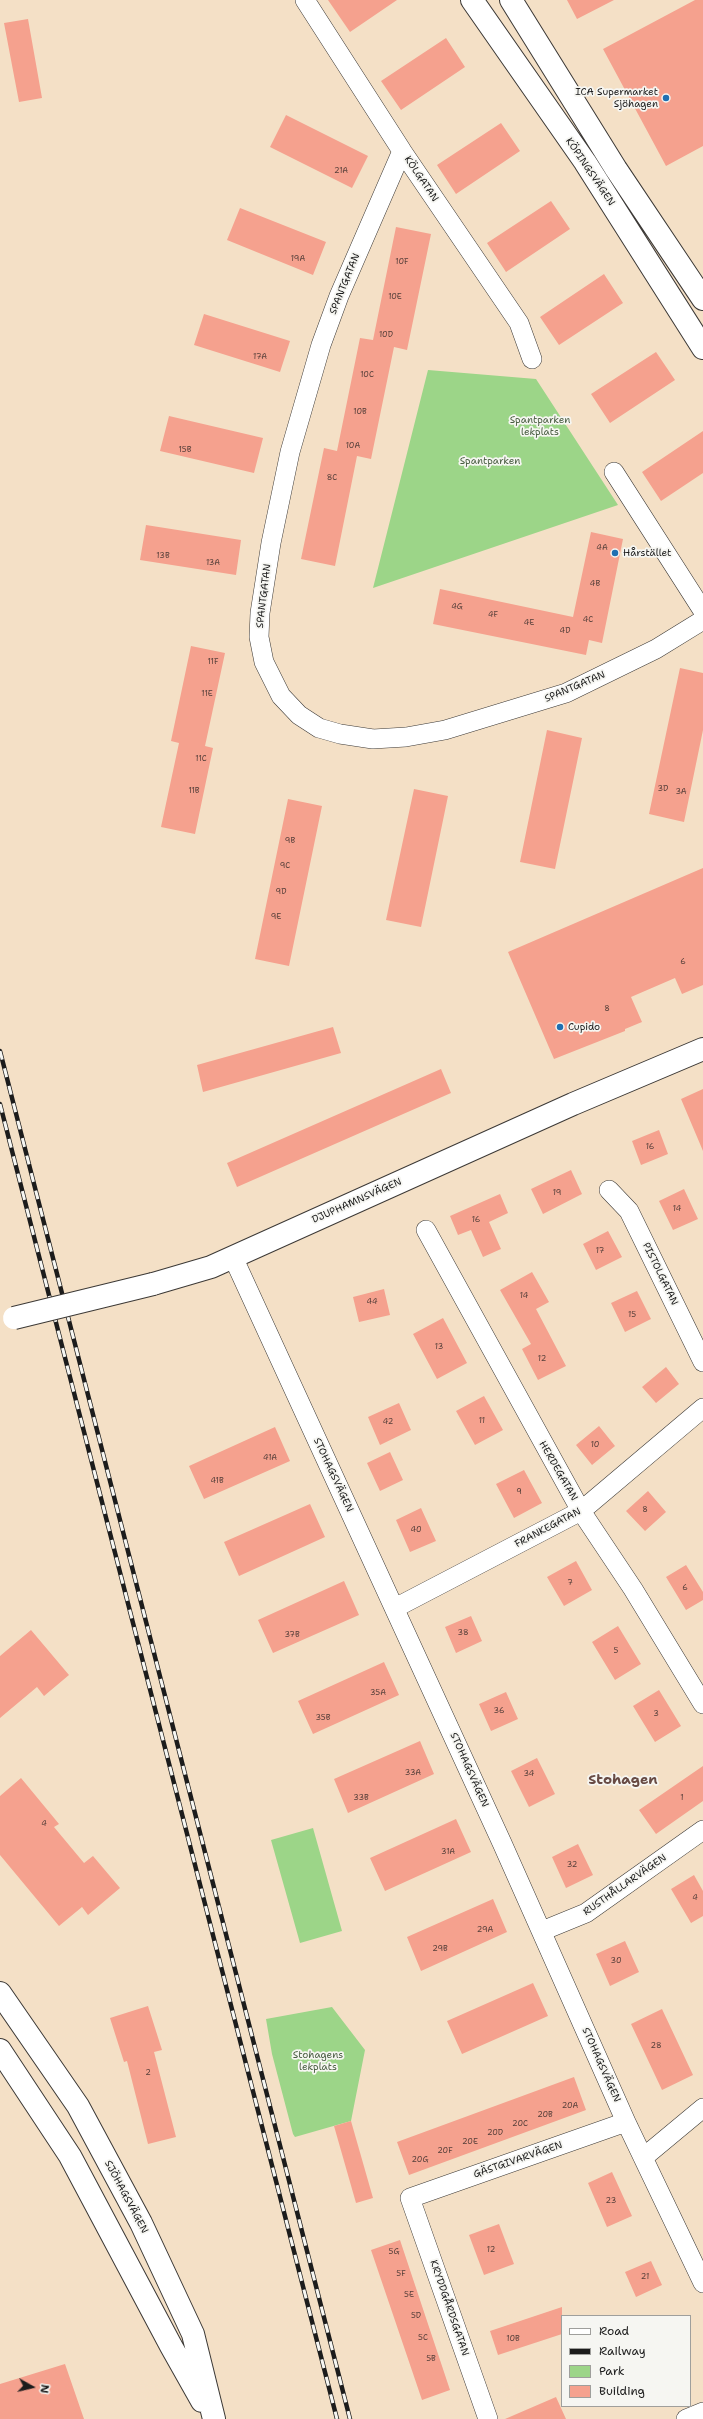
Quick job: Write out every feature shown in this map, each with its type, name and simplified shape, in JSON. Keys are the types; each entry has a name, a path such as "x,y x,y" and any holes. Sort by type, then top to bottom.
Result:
{"main road":[{"name":"KÖPINGSVÄGEN","path":"472,0 585,162 703,348"},
{"path":"511,0 616,168 703,299"},
{"name":"DJUPHAMNSVÄGEN","path":"7,1320 153,1284 211,1266 573,1104 703,1049"},
{"name":"SJÖHAGSVÄGEN","path":"0,1993 78,2106 144,2230 193,2334 213,2419"},
{"path":"0,2018 38,2047"},
{"name":"SJÖHAGSVÄGEN","path":"0,2050 70,2156 170,2346 213,2419"}],"street":[{"name":"KÖLGATAN","path":"305,0 402,151 519,323 532,359"},
{"name":"SPANTGATAN","path":"402,151 339,296 321,345 290,452 271,544 260,613 259,637 264,662 281,696 299,716 319,728 340,734 373,739 406,737 445,730 566,693 656,650 703,620"},
{"path":"614,472 703,612"},
{"name":"PISTOLGATAN","path":"609,1190 629,1211 703,1362"},
{"name":"HERDEGATAN","path":"426,1230 581,1511 633,1589 703,1704"},
{"name":"STOHAGSVÄGEN","path":"233,1257 542,1931 626,2122 644,2156 703,2283"},
{"name":"FRANKEGATAN","path":"395,1608 581,1511 703,1408"},
{"name":"RUSTHÅLLARVÄGEN","path":"542,1931 586,1913 703,1830"},
{"path":"644,2156 703,2108"},
{"name":"GÄSTGIVARVÄGEN","path":"410,2198 626,2122"},
{"name":"KRYDDGÅRDSGATAN","path":"410,2198 488,2419"},
{"path":"686,2419 703,2412"}],"green space":[{"name":"Spantparken","path":"428,370 536,379 618,505 373,588"},
{"path":"313,1828 342,1931 300,1943 271,1840"},
{"name":"Stohagens lekplats","path":"332,2007 365,2050 351,2121 295,2137 272,2054 266,2019"}],"building":[{"path":"328,0 397,0 350,32"},
{"path":"567,0 614,0 577,19"},
{"name":"ICA Supermarket Sjöhagen","path":"695,0 703,0 703,146 666,166 603,49"},
{"path":"28,19 42,98 19,102 4,23"},
{"path":"446,38 465,67 401,110 381,81"},
{"path":"286,115 368,156 352,188 270,147"},
{"path":"501,123 520,151 456,194 437,165"},
{"path":"551,201 570,229 506,272 487,243"},
{"path":"240,208 326,242 313,275 227,240"},
{"path":"396,227 431,234 407,350 394,347 371,459 357,456 335,566 301,559 324,448 337,451 360,338 373,340"},
{"path":"604,274 623,303 559,345 540,317"},
{"path":"204,314 290,341 280,372 194,345"},
{"path":"656,352 675,380 610,423 591,394"},
{"path":"169,416 263,438 254,473 160,451"},
{"path":"703,431 703,473 661,501 642,472"},
{"path":"146,525 241,540 236,575 140,560"},
{"path":"591,532 623,539 602,643 589,640 586,655 433,624 440,589 573,617"},
{"path":"191,646 225,653 205,746 213,748 195,834 161,827 179,743 171,741"},
{"path":"680,668 703,673 703,730 684,822 649,814"},
{"path":"547,730 582,738 555,869 520,862"},
{"path":"414,789 448,796 421,927 386,920"},
{"path":"288,799 322,806 289,966 255,959"},
{"path":"703,868 703,985 682,994 675,978 631,997 642,1022 625,1029 625,1031 554,1059 508,952"},
{"path":"333,1027 341,1053 203,1092 197,1065"},
{"path":"441,1069 451,1093 237,1187 227,1163"},
{"path":"703,1089 703,1151 681,1099"},
{"path":"659,1130 668,1154 641,1165 632,1141"},
{"path":"571,1170 582,1194 543,1214 531,1189"},
{"path":"684,1189 698,1219 673,1230 659,1201"},
{"path":"500,1194 508,1213 489,1222 501,1249 483,1257 471,1230 458,1235 450,1216"},
{"path":"608,1231 622,1257 596,1270 583,1244"},
{"path":"532,1272 549,1302 536,1309 566,1366 538,1380 522,1349 531,1344 500,1290"},
{"path":"384,1289 390,1315 359,1322 353,1297"},
{"path":"637,1291 651,1319 625,1332 611,1303"},
{"path":"443,1318 467,1363 437,1379 413,1334"},
{"path":"666,1367 679,1384 656,1403 642,1387"},
{"path":"484,1396 503,1430 475,1445 456,1411"},
{"path":"399,1403 411,1430 380,1445 368,1417"},
{"path":"599,1426 615,1446 592,1465 576,1445"},
{"path":"275,1427 290,1461 204,1499 189,1466"},
{"path":"390,1452 403,1480 380,1491 367,1463"},
{"path":"524,1470 542,1503 514,1518 496,1484"},
{"path":"648,1491 666,1512 645,1531 626,1511"},
{"path":"310,1504 325,1537 239,1576 224,1542"},
{"path":"421,1508 436,1541 410,1552 396,1520"},
{"path":"576,1561 592,1590 564,1606 547,1577"},
{"path":"686,1565 703,1592 703,1600 686,1610 666,1577"},
{"path":"344,1581 359,1615 273,1653 258,1620"},
{"path":"471,1616 482,1641 456,1653 445,1627"},
{"path":"618,1626 641,1664 615,1680 592,1642"},
{"path":"31,1630 69,1675 44,1696 37,1687 0,1718 0,1656"},
{"path":"384,1662 399,1695 313,1734 298,1701"},
{"path":"659,1690 681,1726 655,1742 633,1706"},
{"path":"506,1692 518,1719 491,1731 479,1704"},
{"path":"420,1741 434,1774 348,1813 334,1779"},
{"path":"537,1758 555,1794 529,1807 511,1771"},
{"path":"703,1766 703,1801 656,1834 639,1810"},
{"path":"21,1778 59,1824 54,1827 84,1863 93,1856 120,1888 88,1915 82,1907 59,1926 0,1855 0,1796"},
{"path":"456,1819 471,1852 385,1891 370,1858"},
{"path":"578,1844 593,1875 566,1888 552,1857"},
{"path":"694,1875 703,1891 703,1916 691,1923 671,1889"},
{"path":"493,1899 507,1932 421,1971 407,1937"},
{"path":"625,1941 639,1972 610,1986 596,1954"},
{"path":"533,1983 548,2016 462,2054 447,2021"},
{"path":"148,2006 162,2050 154,2052 176,2137 148,2144 127,2061 124,2062 110,2018"},
{"path":"662,2009 693,2075 662,2090 631,2024"},
{"path":"574,2077 586,2110 409,2175 397,2142"},
{"path":"351,2121 373,2198 356,2203 334,2126"},
{"path":"612,2172 632,2216 607,2227 588,2183"},
{"path":"499,2224 514,2264 484,2275 469,2235"},
{"path":"400,2240 450,2390 422,2400 371,2250"},
{"path":"651,2261 662,2285 636,2297 625,2272"},
{"path":"562,2307 561,2334 498,2355 490,2331"},
{"path":"65,2364 84,2419 0,2419 0,2384"},
{"path":"556,2397 566,2419 505,2419"}],"railway":[{"path":"0,1051 350,2419"},
{"path":"0,1104 337,2419"}],"place":[{"name":"ICA Supermarket Sjöhagen","path":"666,98"},
{"name":"Hårstället","path":"615,553"},
{"name":"Cupido","path":"560,1027"}],"district":[{"name":"Stohagen","path":"623,1780"}],"park label":[{"name":"Spantparken lekplats","path":"540,426"}]}
